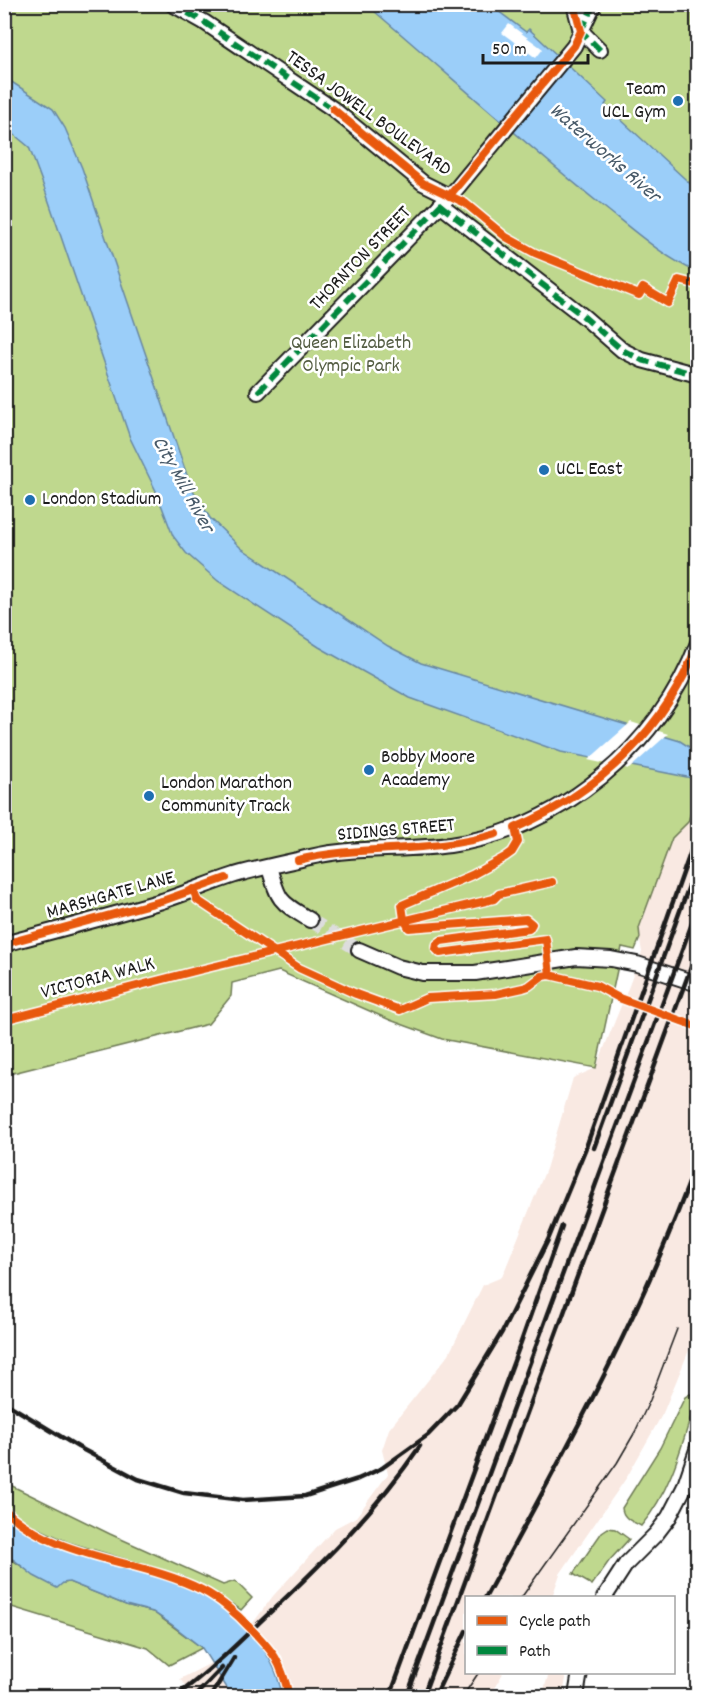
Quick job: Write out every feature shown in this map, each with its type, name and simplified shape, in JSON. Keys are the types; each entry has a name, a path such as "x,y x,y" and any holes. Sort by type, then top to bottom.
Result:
{"street":[{"name":"TESSA JOWELL BOULEVARD","path":"172,4 204,22 333,109 423,183 449,196 622,350 642,360 698,375"},
{"path":"574,4 581,31 600,50"},
{"name":"THORNTON STREET","path":"258,392 449,196 574,46 594,4"},
{"name":"SIDINGS STREET","path":"269,867 322,854 350,850 430,847 478,840 532,820 575,798 623,758 666,708 684,676 698,643"},
{"path":"269,867 276,894 284,904 310,920"},
{"name":"MARSHGATE LANE","path":"4,944 165,900 234,875 269,867"},
{"path":"359,950 398,968 423,973 475,973 576,957 611,959 637,964 698,984"},
{"path":"605,1596 626,1564 656,1534 669,1517 684,1488 698,1447"},
{"path":"576,1696 580,1674"}],"shaded area":[{"path":"697,791 697,1331 663,1413 627,1477 560,1574 552,1596 465,1596 465,1674 502,1674 490,1696 295,1696 282,1656 273,1646 235,1683 226,1696 193,1696 180,1679 209,1664 253,1623 273,1596 335,1528 356,1517 388,1474 382,1450 389,1429 449,1354 483,1285 502,1277 546,1169 573,1078 596,1068 642,952 638,929 672,838 688,822"},
{"path":"549,1674 566,1678 563,1696 542,1696"}],"green space":[{"name":"Queen Elizabeth Olympic Park","path":"5,5 697,5 697,791 688,822 672,838 639,928 640,938 635,950 622,947 596,1068 442,1039 390,1020 279,971 232,983 231,996 208,1024 5,1075"},
{"path":"690,1394 697,1396 669,1481 652,1512 641,1526 626,1517 622,1508 660,1448 685,1397"},
{"path":"4,1482 110,1534 223,1585 235,1581 252,1598 241,1610 185,1577 68,1542 31,1525 5,1507"},
{"path":"608,1528 615,1529 629,1539 592,1585 573,1574 602,1532"},
{"path":"5,1556 42,1579 59,1583 69,1582 126,1605 153,1612 202,1648 169,1665 148,1648 5,1605"}],"water":[{"name":"Waterworks River","path":"367,5 490,5 526,32 529,29 607,102 605,105 697,190 697,272 659,250 570,180"},
{"name":"City Mill River","path":"4,77 53,109 65,128 82,168 191,487 210,518 241,548 388,646 421,663 680,741 697,752 697,779 561,752 410,698 319,647 218,581 186,553 173,536 156,491 130,438 29,147 5,127"},
{"path":"5,1516 25,1531 46,1542 161,1576 192,1588 209,1598 239,1622 260,1644 274,1668 282,1696 232,1696 202,1648 153,1612 126,1605 69,1582 57,1588 34,1576 14,1560 5,1556"}],"pier":[{"path":"509,24 543,49 536,58 502,33"},
{"path":"631,722 668,734 629,769 588,760"}],"tunnel":[{"path":"310,920 359,950"}],"tram line":[{"path":"522,1596 617,1463 635,1432 650,1400 677,1329"},
{"path":"463,1696 478,1674"}],"railway":[{"path":"4,1402 78,1447 138,1479 184,1493 243,1500 305,1496 358,1479 382,1468 428,1435 458,1404 502,1332 548,1240 585,1150 698,831"},
{"path":"594,1148 698,861"},
{"path":"407,1696 698,907"},
{"path":"423,1696 698,948"},
{"path":"486,1596 572,1437 627,1327 677,1215 698,1158"},
{"path":"390,1696 562,1226"},
{"path":"176,1696 230,1650 326,1558 384,1494 420,1446"},
{"path":"435,1696 465,1633"},
{"path":"211,1696 234,1658"},
{"path":"195,1696 222,1668"}],"marked path":[{"path":"172,4 204,22 337,112"},
{"path":"581,31 594,4"},
{"path":"581,28 581,31 600,50"},
{"path":"258,392 453,192"},
{"path":"440,205 583,316 622,350 642,360 698,375"}],"cycle path":[{"path":"449,196 574,46 581,31 574,4"},
{"path":"333,109 423,183 465,203 506,237 535,253 639,295 643,288 668,303 679,280 698,285"},
{"path":"550,975 546,939 440,953 436,949 437,944 441,941 529,929 532,924 526,919 409,928 404,919 402,905 472,875 505,857 512,852 518,842 515,828 575,796 626,754 668,703 698,643"},
{"path":"298,860 347,852 447,844 496,834"},
{"path":"4,944 165,900 226,878"},
{"name":"VICTORIA WALK","path":"4,1020 494,899 499,894 552,882"},
{"path":"193,889 197,900 299,968 356,994 400,1010 427,998 496,994 523,988 542,976 550,975 597,986 619,998 698,1027"},
{"path":"4,1509 25,1526 48,1539 73,1549 178,1579 214,1597 239,1617 271,1651 283,1674 289,1696"}],"place":[{"name":"Team UCL Gym","path":"678,101"},
{"name":"UCL East","path":"544,470"},
{"name":"London Stadium","path":"30,500"},
{"name":"Bobby Moore Academy","path":"369,770"},
{"name":"London Marathon Community Track","path":"149,796"}]}
